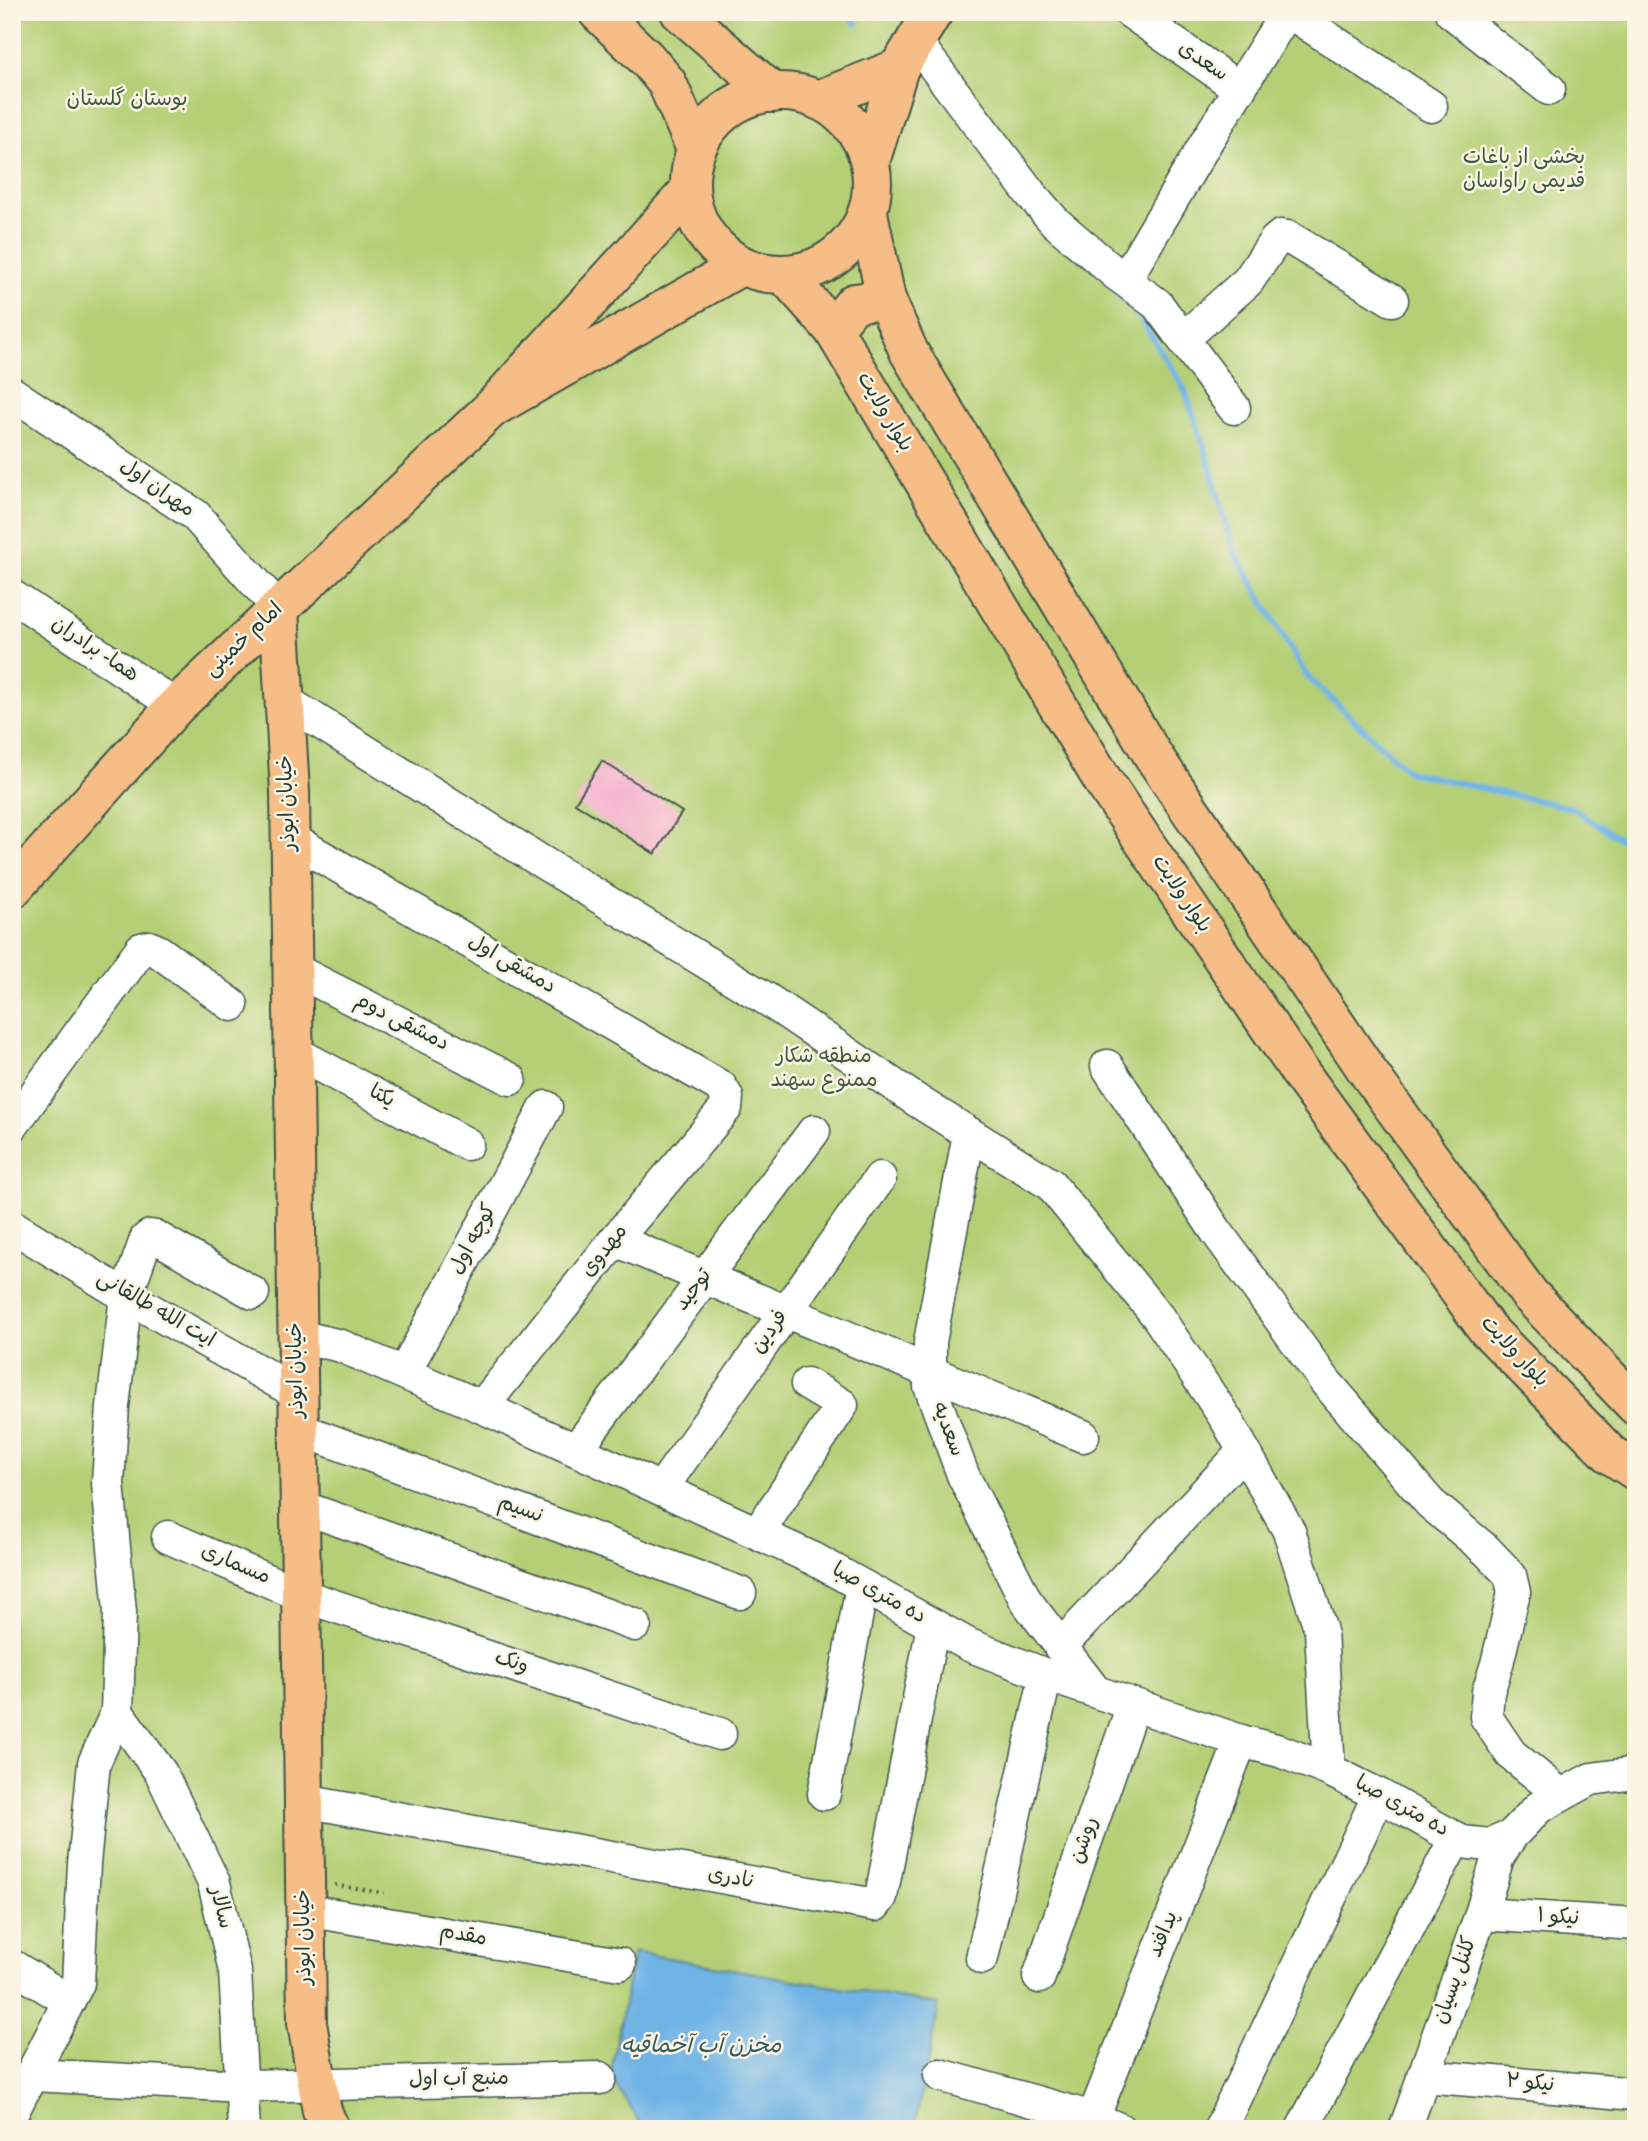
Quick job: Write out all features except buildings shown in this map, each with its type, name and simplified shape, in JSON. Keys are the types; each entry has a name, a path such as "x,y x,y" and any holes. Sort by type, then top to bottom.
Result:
{"main road":[{"path":"598,12 647,59 667,83 696,149"},
{"path":"647,59 673,70 690,60 694,44 685,17"},
{"path":"685,17 773,93"},
{"path":"818,100 916,40"},
{"path":"870,162 916,40"},
{"path":"773,93 796,94 818,100 841,115 859,136 870,162 872,187 868,213 855,237 836,257 812,270 785,275 741,266 715,248 697,222 689,191 690,170 696,149 708,127 726,110 748,98 773,93"},
{"path":"492,408 689,191"},
{"path":"868,213 887,299 909,352 1169,780 1368,1072 1529,1294 1636,1406"},
{"path":"492,408 741,266"},
{"name":"بلوار ولایت","path":"785,275 833,329 1103,781 1301,1074 1487,1329 1610,1454 1636,1471"},
{"path":"833,329 854,303 887,299"},
{"name":"امام خمینی","path":"12,889 176,706 492,408"},
{"name":"خیابان ابوذر","path":"279,609 291,839 307,2023 322,2111 330,2129"}],"street":[{"name":"سعدی","path":"1130,12 1240,89"},
{"path":"1125,280 1208,139 1288,12 1431,106"},
{"path":"1451,12 1549,89"},
{"path":"916,40 1030,193 1055,222 1157,304 1234,408"},
{"path":"1184,338 1248,281 1281,236 1288,237 1392,300"},
{"name":"مهران اول","path":"12,393 195,515 279,609"},
{"name":"هما- برادران","path":"12,596 176,706"},
{"path":"284,700 768,1000 969,1134 1050,1184 1158,1317 1227,1419 1289,1531 1321,1631 1329,1770"},
{"name":"دمشقی اول","path":"291,839 721,1087 727,1097"},
{"path":"12,1126 141,949 149,947 158,951 232,1005"},
{"name":"دمشقی دوم","path":"293,969 510,1079"},
{"name":"یکتا","path":"294,1052 467,1144"},
{"path":"1107,1066 1216,1231 1325,1381 1430,1503 1487,1551 1510,1575 1514,1592 1488,1692 1486,1717 1511,1754 1561,1795"},
{"name":"مهدوی","path":"482,1407 615,1240 726,1108 727,1097"},
{"name":"کوچه اول","path":"404,1373 546,1107"},
{"name":"توحید","path":"576,1450 814,1131"},
{"name":"سعدیه","path":"969,1134 930,1342 930,1386 963,1475 1053,1661"},
{"name":"فردین","path":"661,1489 880,1178"},
{"name":"ایت الله طالقانی","path":"12,1226 126,1296 299,1412"},
{"path":"12,2113 78,1983 84,1864 94,1763 117,1712 120,1612 108,1483 113,1406 126,1296 146,1239 150,1236 253,1293"},
{"path":"615,1240 1083,1436"},
{"name":"ده متری صبا","path":"298,1336 341,1346 404,1373 814,1559 969,1645 1053,1661 1095,1691 1241,1741 1280,1751 1329,1770 1459,1840"},
{"path":"758,1534 842,1405 807,1384"},
{"name":"نسیم","path":"299,1412 740,1594"},
{"path":"982,1958 1053,1661 1244,1451"},
{"path":"299,1506 635,1625"},
{"name":"مسماری","path":"168,1537 301,1595"},
{"path":"824,1794 862,1586"},
{"name":"ونک","path":"301,1595 720,1734"},
{"name":"نادری","path":"304,1801 875,1905 881,1897 933,1625"},
{"name":"روشن","path":"1039,1977 1133,1705"},
{"name":"سالار","path":"117,1712 161,1773 214,1883 235,1971 244,2129"},
{"name":"پدافند","path":"1100,2125 1241,1741"},
{"name":"کلنل پسیان","path":"1405,2129 1481,1914 1498,1857 1511,1836 1538,1808 1591,1779 1636,1773"},
{"path":"1220,2129 1379,1795"},
{"path":"1302,2129 1459,1840 1490,1845 1511,1836"},
{"name":"مقدم","path":"306,1895 620,1964"},
{"name":"نیکو ۱","path":"1481,1914 1636,1924"},
{"path":"12,1966 69,2001"},
{"name":"منبع آب اول","path":"32,2075 243,2086 600,2078"},
{"path":"940,2075 1100,2125"},
{"name":"نیکو ۲","path":"1423,2076 1636,2094"}],"path":[{"path":"306,1895 384,1893"}],"green space":[{"name":"منطقه شکار ممنوع سهند","path":"12,12 1636,12 1636,2129 12,2129"}],"water":[{"name":"مخزن آب آخماقیه","path":"634,1952 939,2005 914,2129 644,2129 610,2076"}],"waterway":[{"path":"844,12 857,24"},
{"path":"1118,294 1137,313 1184,388 1205,449 1233,550 1306,675 1409,772 1572,808 1636,849"}],"park label":[{"name":"بوستان گلستان","path":"127,101"},
{"name":"بخشی از باغات قدیمی راواسان","path":"1524,171"}]}
